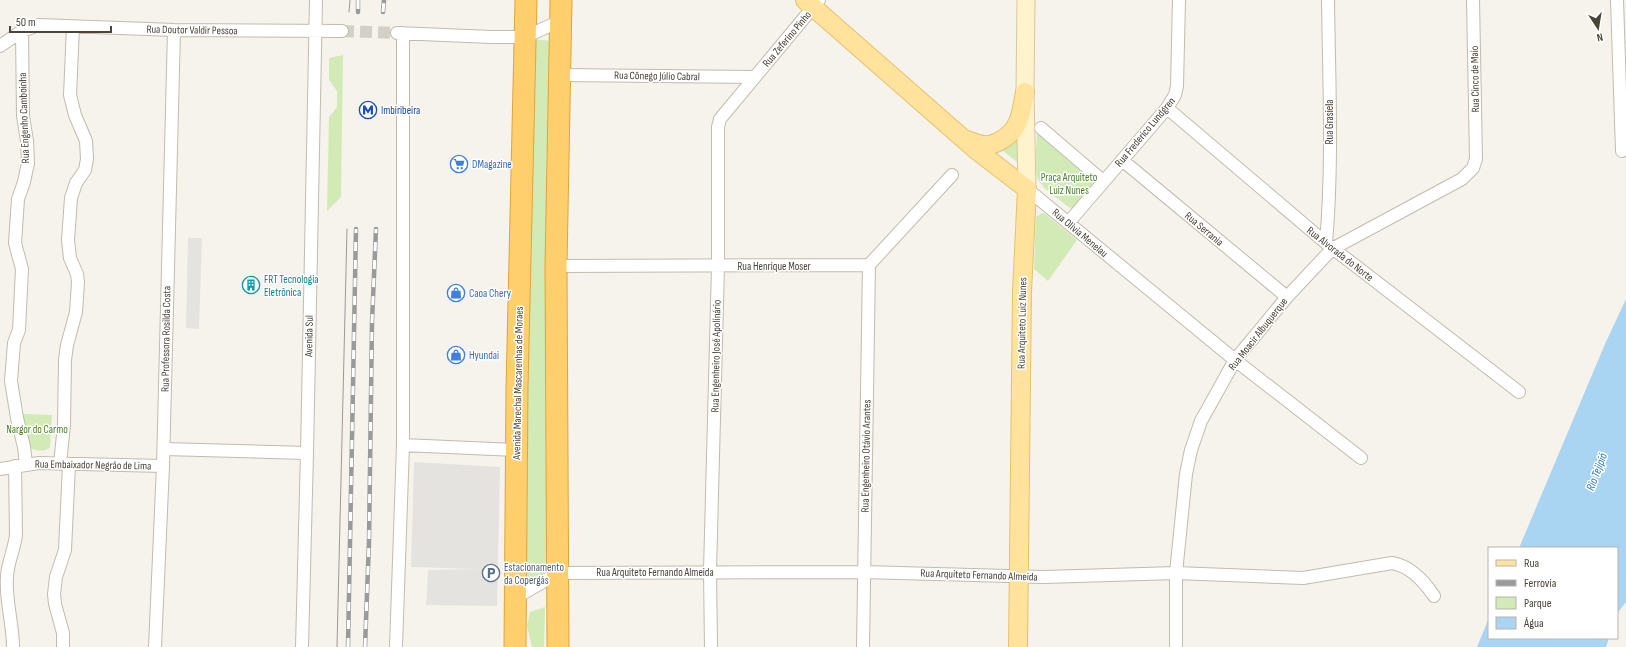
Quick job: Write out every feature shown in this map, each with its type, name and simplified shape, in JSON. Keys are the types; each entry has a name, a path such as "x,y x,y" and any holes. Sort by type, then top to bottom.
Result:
{"highway":[{"name":"Avenida Marechal Mascarenhas de Moraes","path":"515,647 517,450 526,0"},
{"path":"558,647 556,266 561,0"}],"main road":[{"name":"Rua Arquiteto Luiz Nunes","path":"1018,647 1022,292 1027,189 1025,92 1026,0"},
{"name":"Rua Olivia Menelau","path":"812,2 964,139 1027,189"},
{"path":"964,139 987,146 1009,136 1020,118 1025,92"}],"street":[{"name":"Avenida Sul","path":"302,647 316,0"},
{"name":"Rua Frederico Lundgren","path":"1068,223 1167,108 1176,95 1178,0"},
{"name":"Rua Grasiela","path":"1328,0 1329,246"},
{"name":"Rua Cinco de Maio","path":"1473,0 1476,159"},
{"path":"1616,0 1622,151"},
{"name":"Rua Zeferino Pinho","path":"754,77 812,2"},
{"path":"396,647 403,445 400,33 525,37 560,21"},
{"name":"Rua Doutor Valdir Pessoa","path":"0,46 22,31 39,25 174,30 342,31"},
{"path":"63,647 63,633 55,604 54,594 56,577 65,550 65,360 67,345 76,312 78,282 77,274 70,258 68,240 71,198 76,183 85,170 87,159 86,141 75,115 70,95 73,27"},
{"name":"Rua Professora Rosilda Costa","path":"155,647 164,449 174,30"},
{"name":"Rua Engenho Camboinha","path":"12,647 7,577 9,562 15,543 20,465 24,447 17,418 11,380 14,343 19,330 22,269 15,243 18,200 28,163 27,141 23,116 22,31"},
{"name":"Rua Cônego Júlio Cabral","path":"560,75 754,77"},
{"name":"Rua Engenheiro José Apolinário","path":"711,647 710,572 718,266 718,127 720,119 754,77"},
{"name":"Rua Alvorada do Norte","path":"1167,108 1329,246 1519,392"},
{"path":"1041,128 1103,181"},
{"name":"Rua Moacir Albuquerque","path":"1176,647 1176,573 1186,474 1191,450 1201,421 1235,360 1329,246 1462,179 1473,168 1476,159"},
{"name":"Rua Serrania","path":"1122,160 1287,297"},
{"path":"869,265 952,175"},
{"name":"Rua Olivia Menelau","path":"1027,189 1235,360 1361,458"},
{"name":"Rua Henrique Moser","path":"556,266 869,265"},
{"name":"Rua Engenheiro Otávio Arantes","path":"863,647 869,265"},
{"path":"403,445 517,450"},
{"name":"Rua Embaixador Negrão de Lima","path":"164,449 307,453"},
{"name":"Rua Embaixador Negrão de Lima","path":"0,469 20,465 65,464 163,466"},
{"name":"Rua Arquiteto Fernando Almeida","path":"516,597 558,573 864,572 1044,577 1176,573 1303,578 1392,563 1402,565 1421,580 1434,596"}],"green space":[{"path":"530,39 552,41 551,573 525,586"},
{"path":"343,55 341,197 327,211 329,117 337,107 337,91 329,80 329,58"},
{"name":"Praça Arquiteto Luiz Nunes","path":"1037,133 1093,181 1093,185 1076,206 1070,208 1067,206 1048,191 1039,181 1036,171"},
{"path":"1018,138 1022,166 1002,150"},
{"name":"Praça Arquiteto Luiz Nunes","path":"1042,213 1077,240 1048,281 1034,269 1036,217"},
{"name":"Nargor do Carmo","path":"23,414 52,415 50,448 39,450 28,447 23,439"},
{"path":"545,607 544,647 532,647 527,626 530,612"}],"shaded area":[{"path":"188,238 202,238 199,329 186,328"},
{"path":"414,462 500,467 497,606 426,605 428,570 479,569 411,567"}],"water":[{"name":"Rio Tejipió","path":"1626,299 1626,602 1618,614 1618,547 1519,547 1605,344"},
{"path":"1488,620 1488,639 1609,639 1606,647 1477,647"}],"tunnel":[{"path":"342,31 397,33"}],"tram line":[{"path":"349,12 350,0"},
{"path":"337,647 347,229"}],"railway":[{"path":"358,0 358,12"},
{"path":"383,12 384,0"},
{"path":"348,647 356,229"},
{"path":"365,647 369,542 372,322 376,229"}],"place":[{"name":"Imbiribeira","path":"368,110"},
{"name":"DMagazine","path":"459,164"},
{"name":"FRT Tecnologia Eletrônica","path":"251,285"},
{"name":"Caoa Chery","path":"456,293"},
{"name":"Hyundai","path":"456,355"},
{"name":"Estacionamento da Copergás","path":"491,573"}]}
